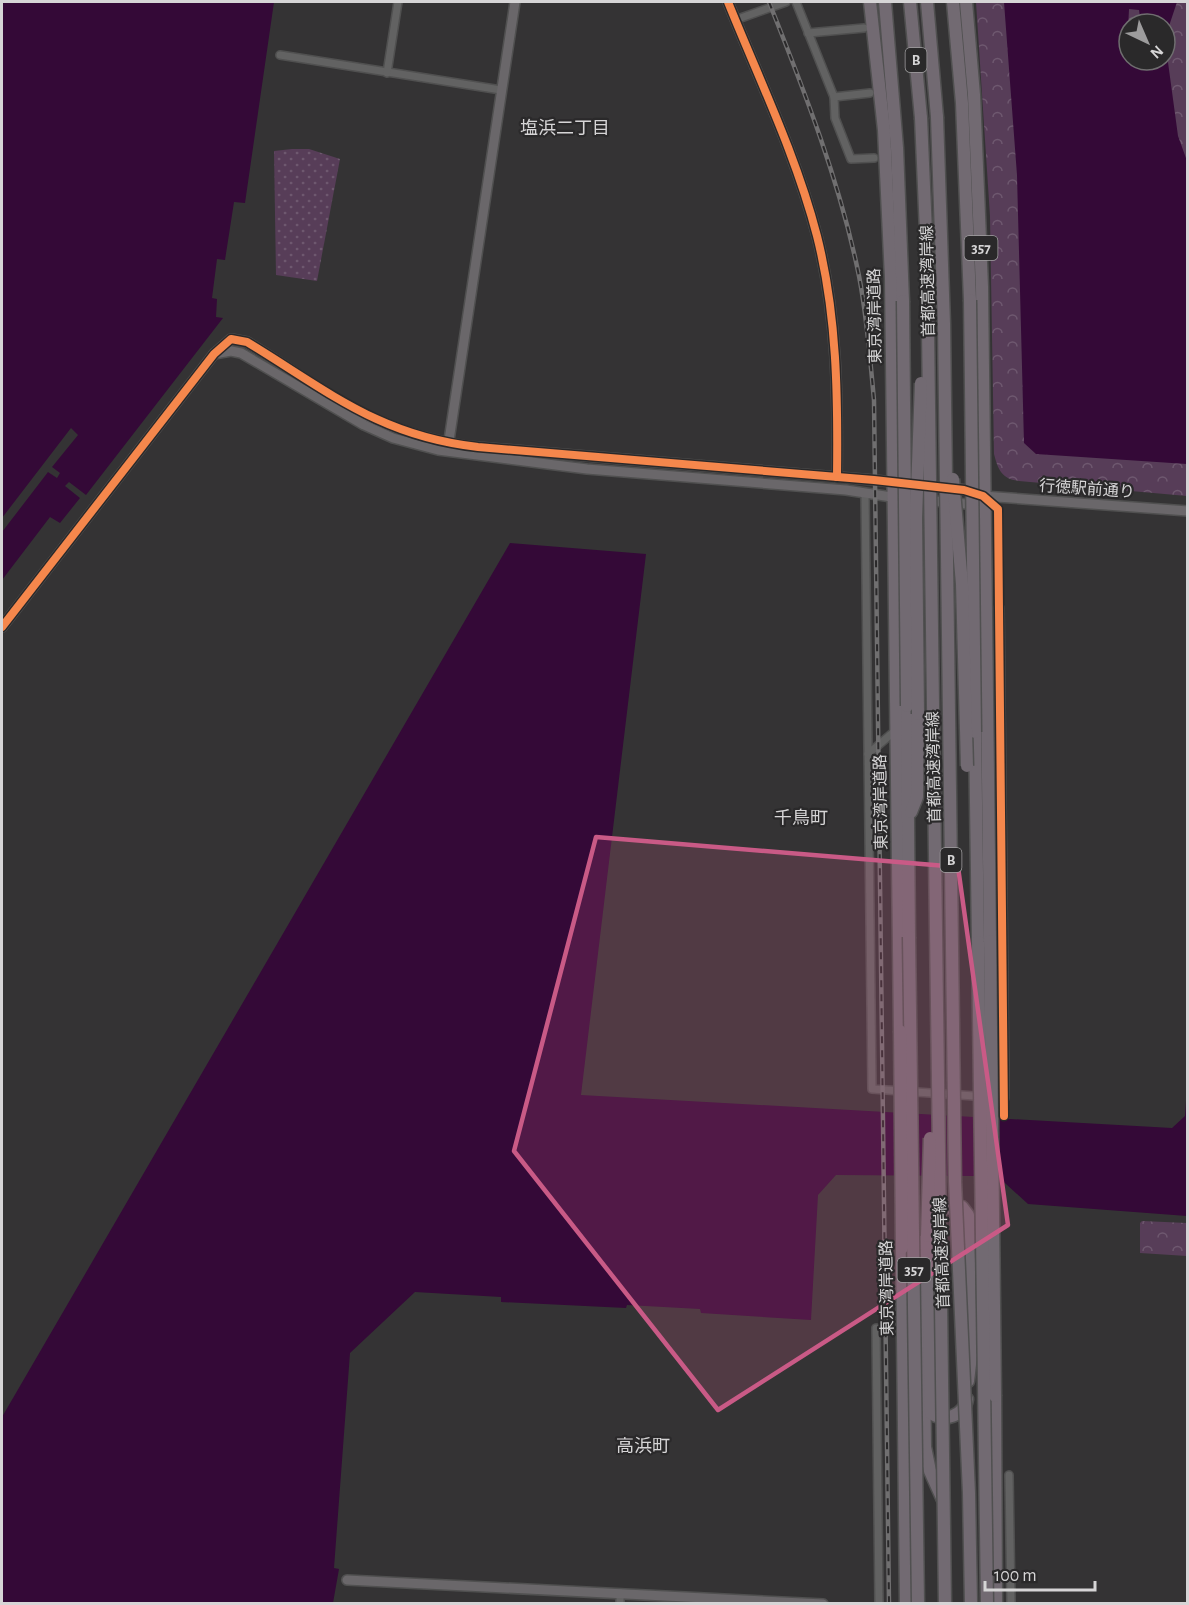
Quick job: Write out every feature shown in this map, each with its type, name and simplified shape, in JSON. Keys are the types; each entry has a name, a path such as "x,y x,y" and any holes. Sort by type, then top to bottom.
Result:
{"highway":[{"name":"東京湾岸道路","path":"870,2 887,183 896,730 904,937 912,1054 918,1604"},
{"name":"東京湾岸道路","path":"885,2 897,148 903,301 910,816 904,937 902,1248 906,1604"},
{"name":"首都高速湾岸線","path":"910,2 921,118 927,255 945,1604"},
{"name":"首都高速湾岸線","path":"927,2 942,210 953,1110 969,1493 971,1604"},
{"name":"357","path":"953,2 962,103 970,300 977,904 984,941 979,1095 987,1604"},
{"name":"357","path":"966,2 974,95 980,226 984,941 995,1396 996,1604"},
{"path":"910,816 917,797 916,518 922,310 927,255"},
{"path":"946,455 953,476 959,550 967,766 977,904"},
{"path":"902,1248 905,1115 912,1054"},
{"path":"979,1095 984,1119 992,1268"},
{"path":"938,1096 930,1133 927,1236 929,1396 931,1413 950,1418 963,1410 966,1404 971,1356 970,1227 967,1210 957,1206 927,1209 922,1220 925,1447 930,1471 943,1500"}],"street":[{"path":"387,73 398,2"},
{"path":"448,448 515,2"},
{"path":"728,2 789,151 819,247 836,359 837,477"},
{"path":"735,20 786,2"},
{"path":"796,2 834,96 836,118 851,159 874,158"},
{"path":"808,33 864,28"},
{"path":"280,55 501,90"},
{"path":"834,96 870,93"},
{"path":"2,627 214,354 227,341 236,339 266,354 368,417 448,448"},
{"path":"214,354 236,351 364,426 410,443 500,454 534,462 587,469 776,484 893,498 966,504 983,496"},
{"path":"260,364 266,354"},
{"path":"500,454 534,452 588,456 967,490 983,496 998,508 1004,1116"},
{"path":"534,452 534,462"},
{"path":"587,469 588,456"},
{"path":"702,466 702,478"},
{"path":"776,472 776,484"},
{"path":"865,493 872,1089 1004,1098"},
{"name":"行徳駅前通り","path":"983,496 1188,511"},
{"path":"868,754 896,730"},
{"path":"876,1328 879,1604"},
{"path":"1009,1475 1011,1604"},
{"path":"347,1580 620,1598 823,1604"}],"highlighted area":[{"path":"596,837 958,867 1008,1225 718,1410 514,1151"}],"green space":[{"path":"976,2 1187,2 1187,496 1013,480 1002,473 994,454 990,216"},
{"path":"309,149 340,159 317,281 276,275 274,151"},
{"path":"1142,1221 1187,1223 1187,1256 1140,1253 1140,1223"}],"shaded area":[{"path":"2,2 274,2 245,203 234,202 225,260 217,259 212,298 217,299 216,317 223,318 86,495 69,482 65,486 80,498 60,523 50,517 2,580"},
{"path":"1004,2 1177,2 1174,12 1139,12 1139,10 1129,9 1129,12 1117,12 1117,72 1169,72 1178,136 1187,161 1187,464 1036,454 1024,443 1017,175"},
{"path":"510,543 646,554 581,1095 1172,1128 1185,1116 1187,1087 1187,1216 1028,1204 994,1173 974,1176 836,1175 818,1195 811,1320 701,1313 700,1309 501,1302 501,1297 415,1292 350,1353 334,1568 339,1569 333,1603 2,1604 2,1417"}],"pier":[{"path":"71,428 78,435 52,467 60,473 57,478 48,472 2,532 2,518"}],"railway":[{"path":"769,2 820,137 842,206 859,276 874,400 889,1604"}],"cycle path":[{"path":"728,2 799,176 824,266 835,356 837,477"},
{"path":"2,627 214,354 231,339 247,342 330,394 383,422 443,441 478,447 874,480 964,490 983,496 998,509 1004,1116"}],"district":[{"name":"塩浜二丁目","path":"565,128"},
{"name":"千鳥町","path":"801,818"},
{"name":"高浜町","path":"643,1446"}]}
